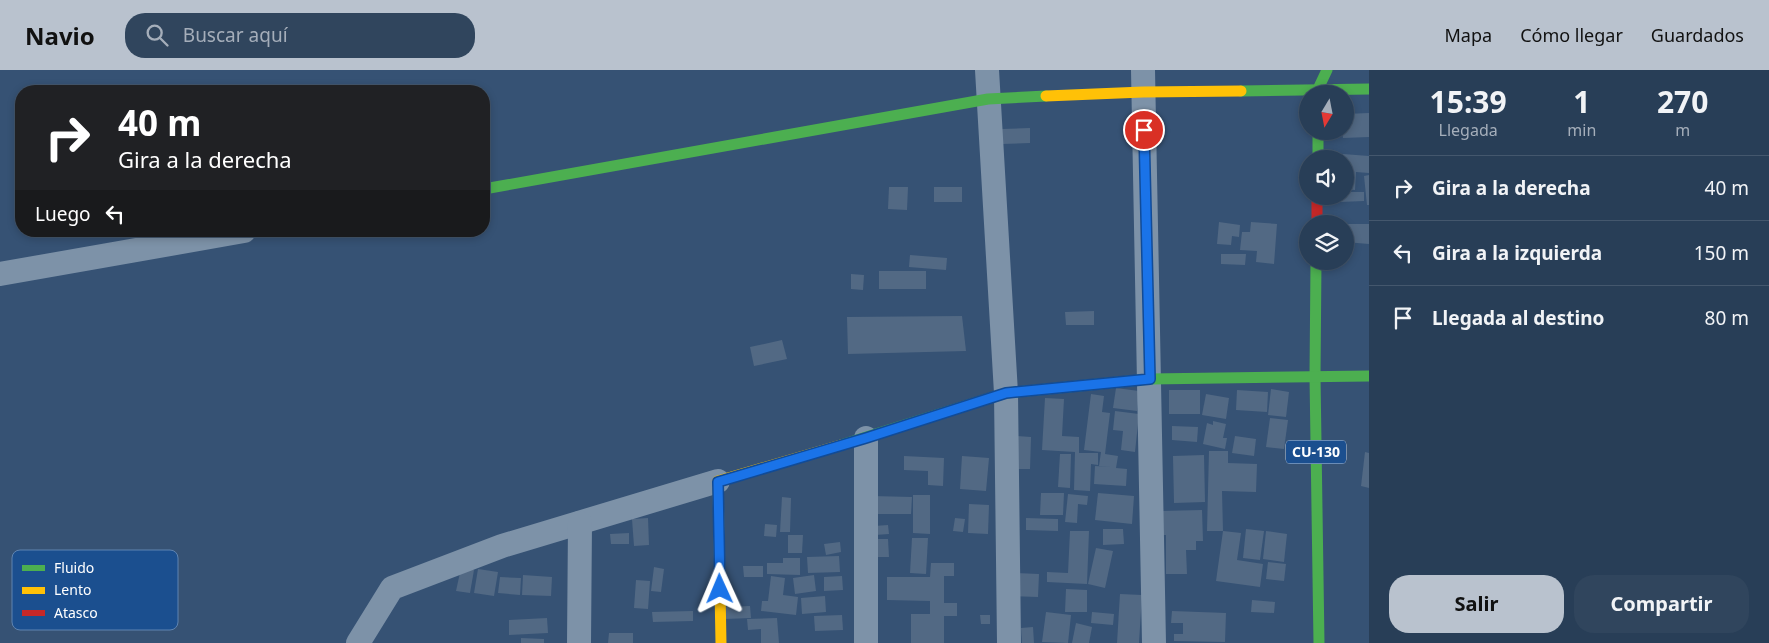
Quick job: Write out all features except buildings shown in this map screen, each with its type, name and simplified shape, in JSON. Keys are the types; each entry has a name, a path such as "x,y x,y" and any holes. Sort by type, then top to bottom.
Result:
{"street":[{"path":"988,70 988,98 1006,393 1009,643"},
{"path":"1321,85 1327,70"},
{"path":"1312,76 1316,85"},
{"path":"1143,81 1154,643"},
{"path":"490,188 988,98 1143,81 1299,90"},
{"path":"1354,90 1369,89"},
{"path":"0,274 210,237"},
{"name":"CU-130","path":"1316,270 1315,376 1319,643"},
{"path":"358,643 392,588 502,546 866,438 1006,393 1150,379 1369,376"},
{"path":"866,438 866,643"},
{"path":"718,482 721,643"},
{"path":"579,643 580,523"}],"traffic: fast":[{"path":"1320,85 1327,70"},
{"path":"1241,91 1369,89"},
{"path":"490,188 988,99 1046,96"},
{"path":"1318,140 1318,150"},
{"path":"1316,270 1315,376 1319,643"},
{"path":"841,445 1006,393 1150,379 1369,376"}],"traffic: slow":[{"path":"1046,96 1143,92 1241,91"},
{"path":"721,643 718,481 841,445"}],"traffic: jam":[{"path":"1317,205 1317,215"}],"route":[{"path":"720,589 718,482 866,438 1006,393 1150,379 1144,130"}]}
